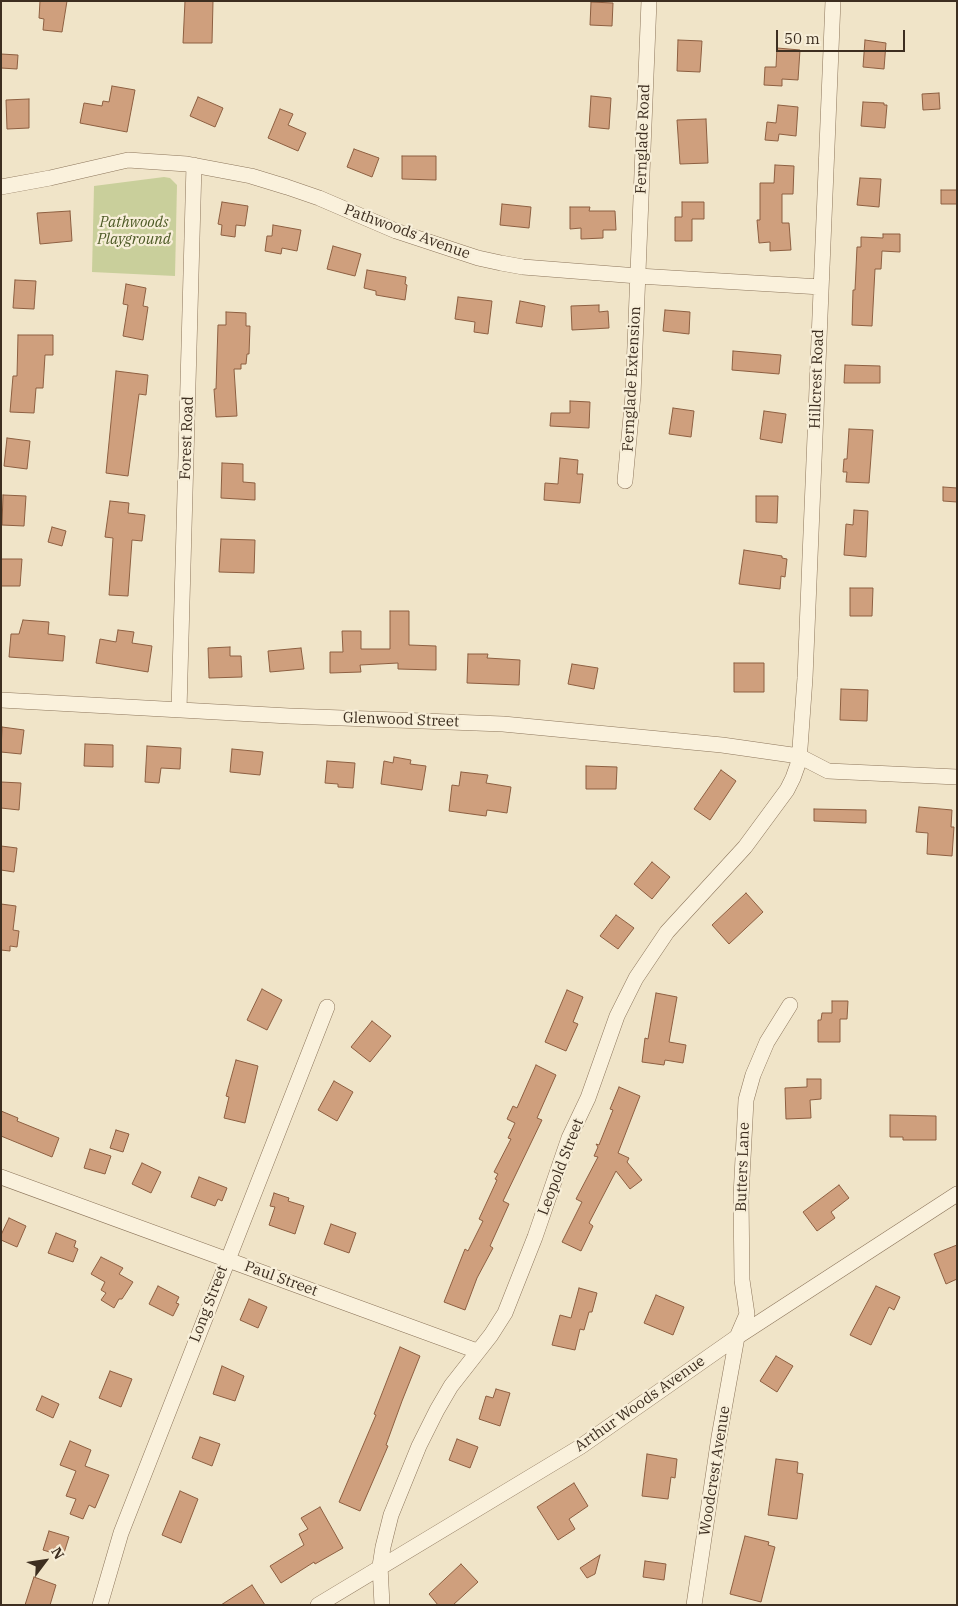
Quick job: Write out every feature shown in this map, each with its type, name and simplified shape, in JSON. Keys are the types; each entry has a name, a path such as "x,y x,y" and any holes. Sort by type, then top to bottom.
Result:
{"street":[{"name":"Fernglade Road","path":"638,276 649,1"},
{"name":"Hillcrest Road","path":"799,756 805,678 833,1"},
{"name":"Pathwoods Avenue","path":"1,187 128,160 163,161 252,176 319,198 396,231 478,258 522,267 821,287"},
{"name":"Forest Road","path":"179,710 194,166"},
{"name":"Fernglade Extension","path":"625,481 632,413 638,276"},
{"name":"Glenwood Street","path":"1,700 299,717 503,724 722,745 799,756"},
{"path":"799,756 828,772 957,777"},
{"name":"Leopold Street","path":"382,1605 380,1566 391,1515 437,1410 451,1386 498,1325 505,1313 535,1238 569,1138 588,1098 617,1016 648,958 671,927 745,847 775,808 794,778 799,756"},
{"name":"Butters Lane","path":"737,1337 748,1314 742,1280 742,1206 746,1100 753,1075 767,1042 790,1005"},
{"name":"Long Street","path":"100,1605 121,1533 326,1006"},
{"name":"Paul Street","path":"1,1176 477,1351"},
{"name":"Arthur Woods Avenue","path":"318,1605 580,1447 737,1337 957,1194"},
{"name":"Woodcrest Avenue","path":"694,1605 719,1437 737,1337"}],"green space":[{"name":"Pathwoods Playground","path":"164,177 170,178 177,185 175,276 92,272 94,186"}],"building":[{"path":"40,1 67,1 62,32 43,30 44,19 39,18"},
{"path":"185,1 213,1 212,43 183,43"},
{"path":"591,2 613,3 612,26 590,25"},
{"path":"678,40 702,41 700,72 677,71"},
{"path":"865,40 886,43 884,69 863,67"},
{"path":"777,48 800,50 798,80 782,79 782,86 764,85 765,67 776,67"},
{"path":"1,54 18,55 17,69 1,68"},
{"path":"112,86 135,90 127,132 80,123 84,103 102,106 103,101 109,102"},
{"path":"939,93 940,109 923,110 922,94"},
{"path":"591,96 611,98 609,129 589,127"},
{"path":"198,97 223,108 215,127 190,116"},
{"path":"29,99 29,128 7,129 6,100"},
{"path":"863,102 884,103 884,105 887,105 885,128 861,126"},
{"path":"778,105 798,107 796,136 779,134 778,141 765,140 767,122 776,123"},
{"path":"280,109 293,114 288,125 306,133 298,151 268,138"},
{"path":"706,119 708,163 680,164 677,120"},
{"path":"354,149 379,158 372,177 347,167"},
{"path":"402,156 436,156 436,180 402,179"},
{"path":"775,165 794,166 793,194 782,194 782,223 789,223 791,250 770,251 770,242 759,243 757,220 760,220 760,183 774,183"},
{"path":"860,178 881,179 879,207 857,205"},
{"path":"941,190 957,190 957,204 941,204"},
{"path":"222,202 248,206 245,226 236,225 235,237 221,235 222,225 218,224"},
{"path":"682,202 704,202 704,219 692,219 692,241 675,241 675,217 682,217"},
{"path":"502,204 531,207 529,228 500,225"},
{"path":"570,207 590,207 589,211 615,211 616,230 603,230 603,238 581,239 581,228 570,229"},
{"path":"70,211 72,241 40,244 37,213"},
{"path":"273,225 301,230 297,251 282,248 281,254 265,251 267,236 272,236"},
{"path":"883,234 900,234 900,252 882,251 881,269 875,269 872,326 852,325 857,247 861,247 861,237 883,238"},
{"path":"333,246 361,254 355,276 327,269"},
{"path":"367,270 406,277 405,300 376,295 376,291 364,288"},
{"path":"15,280 36,281 34,309 13,308"},
{"path":"126,284 146,288 143,306 148,307 143,340 123,336 128,305 123,304"},
{"path":"458,297 492,301 488,334 474,332 475,322 455,319"},
{"path":"520,301 545,306 542,327 516,323"},
{"path":"599,305 599,312 608,311 609,328 572,330 571,306"},
{"path":"665,310 690,312 689,334 663,331"},
{"path":"226,312 246,313 246,326 250,326 249,354 247,354 246,364 241,364 241,369 234,369 237,416 216,417 214,389 216,389 218,325 226,325"},
{"path":"18,335 53,335 53,355 45,355 43,388 36,388 34,413 10,412 13,376 17,376"},
{"path":"733,351 781,355 779,374 732,370"},
{"path":"845,365 880,366 880,383 844,383"},
{"path":"116,371 148,375 146,395 139,394 128,476 106,473"},
{"path":"570,401 590,402 589,428 550,426 551,413 570,413"},
{"path":"673,408 694,411 691,437 669,434"},
{"path":"764,411 786,414 782,443 760,439"},
{"path":"849,429 873,430 869,483 846,482 847,472 843,472 844,459 847,459"},
{"path":"7,438 30,441 27,469 4,466"},
{"path":"560,458 578,460 577,474 583,474 580,503 544,500 545,483 558,484"},
{"path":"222,463 243,464 243,482 255,483 255,500 221,498"},
{"path":"943,487 957,488 957,502 943,501"},
{"path":"3,495 26,496 24,526 2,525"},
{"path":"756,496 778,496 777,523 756,522"},
{"path":"110,501 129,503 128,513 145,515 142,541 132,540 128,596 109,595 113,538 105,537"},
{"path":"854,510 868,511 866,557 844,555 846,524 853,525"},
{"path":"52,527 66,531 62,546 48,542"},
{"path":"221,539 255,540 254,573 219,572"},
{"path":"744,550 782,556 782,558 787,559 785,577 781,576 780,589 739,584"},
{"path":"1,559 22,559 20,586 1,586"},
{"path":"850,588 873,588 872,616 850,616"},
{"path":"390,611 409,611 409,645 436,646 436,670 398,669 398,663 360,665 361,672 330,673 330,652 343,652 342,631 361,631 361,649 390,649"},
{"path":"23,620 49,622 48,634 65,636 63,661 9,657 11,634 19,634"},
{"path":"118,630 134,632 132,643 152,646 148,672 96,663 100,639 116,642"},
{"path":"230,647 230,656 241,656 242,677 209,678 208,648"},
{"path":"301,648 304,669 270,672 268,651"},
{"path":"468,654 488,654 487,658 520,660 519,685 467,683"},
{"path":"734,663 764,663 764,692 734,692"},
{"path":"572,664 598,668 594,689 568,684"},
{"path":"841,689 868,690 867,721 840,720"},
{"path":"2,727 24,730 21,754 1,752"},
{"path":"85,744 113,745 113,767 84,766"},
{"path":"147,746 181,748 180,769 161,768 159,783 145,782"},
{"path":"232,749 263,752 260,775 230,772"},
{"path":"394,757 411,760 410,764 426,766 422,790 381,784 384,761 393,763"},
{"path":"327,761 355,763 353,788 338,787 338,784 325,783"},
{"path":"586,766 617,767 616,789 586,789"},
{"path":"721,770 736,781 710,820 694,809"},
{"path":"461,772 488,775 486,783 511,787 507,813 487,810 486,816 449,811 452,785 459,786"},
{"path":"1,782 21,783 19,810 1,808"},
{"path":"919,807 952,810 951,827 954,827 952,856 927,854 928,833 916,832"},
{"path":"814,809 866,810 866,823 814,821"},
{"path":"1,846 17,848 14,872 1,870"},
{"path":"652,862 670,877 652,899 634,884"},
{"path":"746,893 763,912 729,944 712,925"},
{"path":"1,904 16,906 13,930 19,931 17,947 10,946 10,951 1,950"},
{"path":"616,915 634,928 618,949 600,936"},
{"path":"262,989 282,1000 267,1030 247,1020"},
{"path":"567,990 583,997 573,1022 578,1024 566,1051 545,1042"},
{"path":"656,993 677,997 669,1042 686,1045 683,1063 665,1060 664,1065 642,1062 645,1038 648,1039"},
{"path":"832,1001 848,1001 847,1019 840,1019 840,1042 818,1042 818,1020 821,1020 822,1013 832,1013"},
{"path":"372,1021 391,1036 370,1062 351,1047"},
{"path":"236,1060 258,1066 245,1123 224,1118 229,1097 226,1096"},
{"path":"536,1065 556,1075 537,1118 542,1120 503,1201 509,1204 490,1246 493,1248 477,1278 465,1310 444,1302 465,1249 468,1251 483,1221 479,1219 497,1180 495,1179 498,1174 494,1172 511,1139 508,1138 515,1123 507,1119 513,1106 517,1108"},
{"path":"807,1079 821,1079 821,1099 810,1100 811,1118 786,1119 785,1088 807,1087"},
{"path":"334,1081 353,1092 337,1121 318,1110"},
{"path":"619,1087 640,1096 618,1153 629,1158 627,1162 642,1180 630,1189 616,1171 589,1223 593,1226 581,1251 562,1242 582,1202 576,1199 598,1157 594,1156 598,1147 596,1144 599,1145 613,1110 610,1109"},
{"path":"1,1111 18,1118 17,1121 59,1138 52,1157 1,1136"},
{"path":"890,1115 936,1116 936,1140 903,1140 903,1137 890,1137"},
{"path":"116,1130 129,1134 123,1152 110,1148"},
{"path":"90,1149 111,1156 105,1174 84,1168"},
{"path":"142,1163 161,1172 151,1193 132,1184"},
{"path":"199,1177 227,1188 222,1201 218,1199 215,1206 191,1197"},
{"path":"839,1185 849,1198 831,1212 835,1218 817,1231 803,1212"},
{"path":"274,1193 289,1198 288,1201 304,1206 295,1234 269,1225 275,1207 270,1206"},
{"path":"9,1218 26,1226 17,1247 1,1240 1,1235"},
{"path":"331,1224 356,1233 349,1253 324,1244"},
{"path":"56,1233 76,1241 74,1247 78,1249 73,1262 48,1253"},
{"path":"957,1245 957,1279 946,1284 934,1254"},
{"path":"101,1257 123,1268 119,1274 133,1282 114,1308 101,1300 106,1293 101,1290 105,1282 91,1274"},
{"path":"158,1286 179,1297 176,1303 179,1304 173,1316 149,1304"},
{"path":"876,1286 900,1297 894,1310 889,1307 871,1345 850,1335"},
{"path":"579,1288 597,1293 592,1312 589,1312 584,1330 580,1329 575,1350 552,1345 560,1315 571,1318"},
{"path":"656,1295 684,1307 673,1335 644,1323"},
{"path":"249,1299 267,1307 258,1328 240,1320"},
{"path":"400,1347 420,1356 386,1445 388,1446 360,1511 339,1502 376,1415 374,1414"},
{"path":"776,1356 793,1366 777,1392 760,1381"},
{"path":"222,1366 244,1376 235,1401 213,1394"},
{"path":"110,1371 132,1379 121,1407 99,1398"},
{"path":"496,1389 510,1393 500,1426 479,1419 486,1396 493,1398"},
{"path":"42,1396 59,1404 53,1418 36,1410"},
{"path":"200,1437 220,1444 212,1466 192,1458"},
{"path":"457,1439 478,1447 470,1468 449,1460"},
{"path":"70,1441 91,1450 85,1466 109,1475 95,1508 89,1505 83,1519 70,1514 76,1499 66,1496 76,1471 60,1465"},
{"path":"647,1454 677,1459 675,1478 671,1477 668,1499 642,1496"},
{"path":"776,1459 798,1462 797,1473 803,1474 797,1519 768,1515"},
{"path":"574,1483 588,1506 569,1519 575,1529 558,1540 537,1507"},
{"path":"180,1491 198,1499 181,1543 162,1535"},
{"path":"320,1507 343,1548 315,1564 314,1562 281,1583 270,1566 304,1545 299,1534 308,1529 301,1518"},
{"path":"49,1531 69,1537 63,1556 43,1550"},
{"path":"745,1536 769,1542 768,1545 775,1547 761,1602 730,1594"},
{"path":"600,1555 595,1574 587,1578 580,1568"},
{"path":"645,1561 666,1564 664,1580 643,1577"},
{"path":"461,1564 478,1582 453,1605 438,1605 429,1594"},
{"path":"34,1577 56,1585 50,1605 25,1605"},
{"path":"252,1585 265,1605 221,1605"}]}
